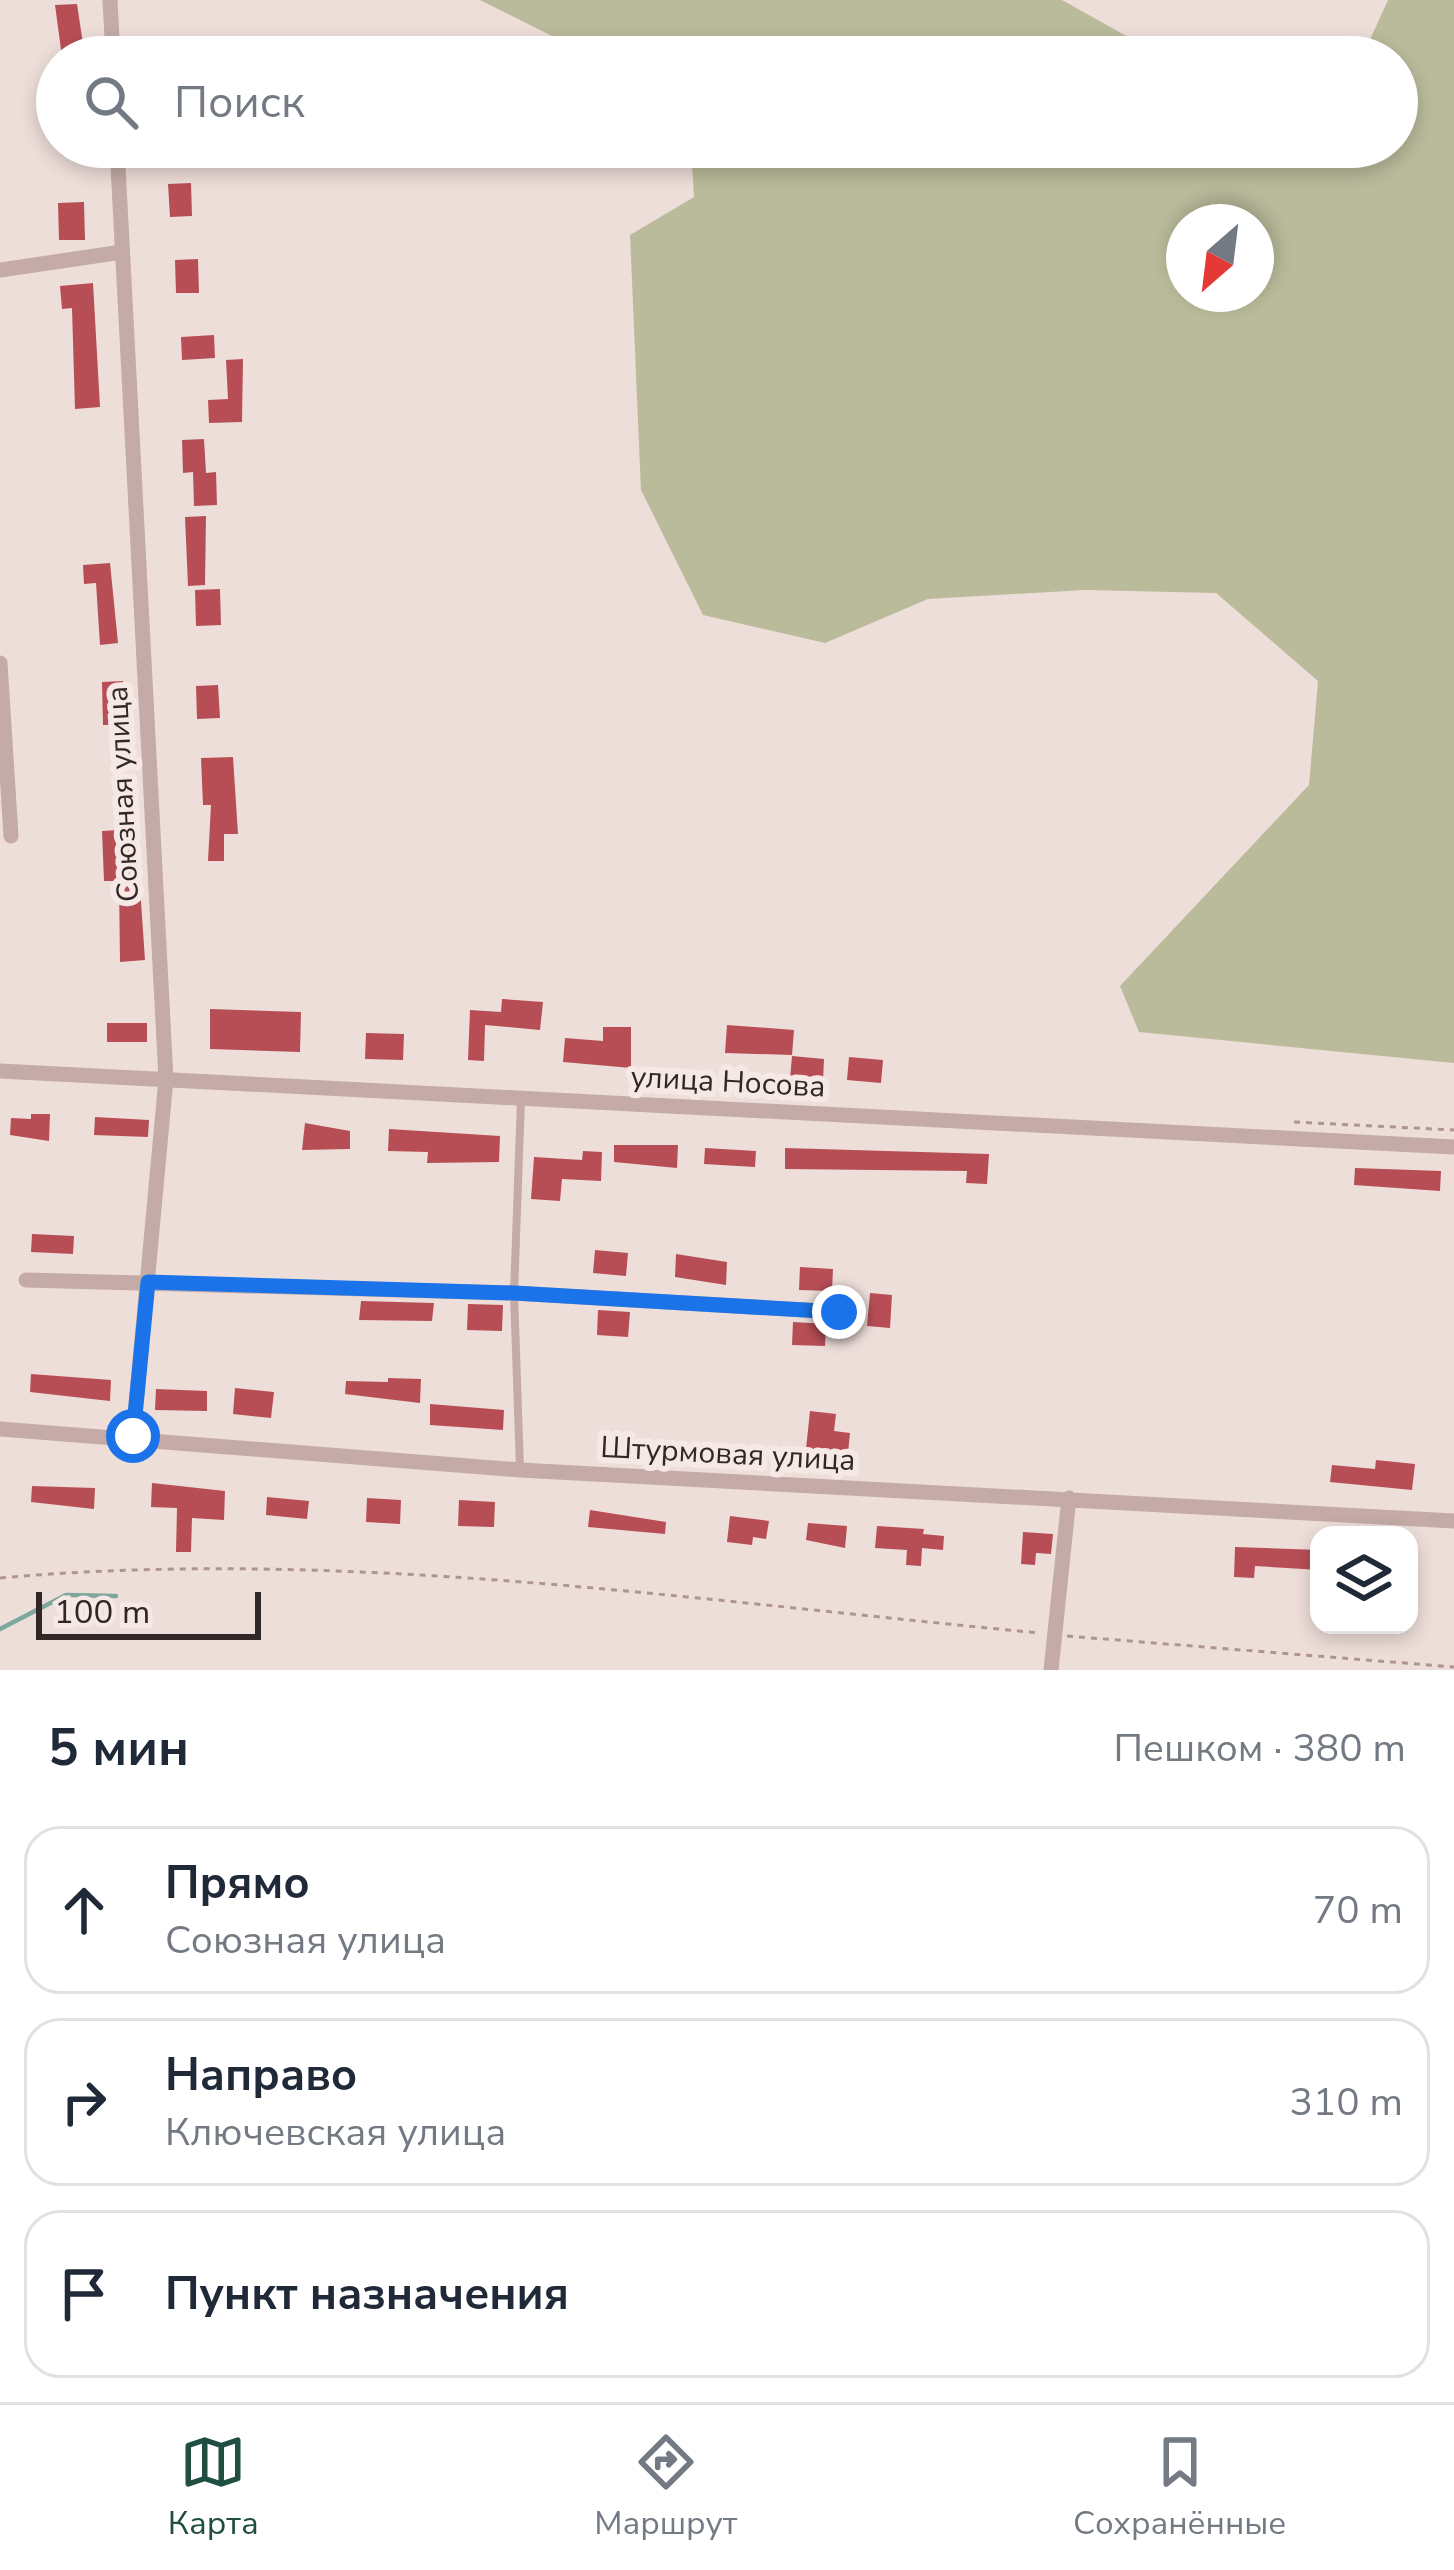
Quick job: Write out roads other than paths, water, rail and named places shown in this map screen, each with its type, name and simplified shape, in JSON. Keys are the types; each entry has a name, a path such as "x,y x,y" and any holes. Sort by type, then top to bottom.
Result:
{"street":[{"path":"110,0 112,36"},
{"name":"Союзная улица","path":"118,168 166,1079 133,1436"},
{"path":"0,270 122,251"},
{"path":"0,663 11,836"},
{"name":"улица Носова","path":"0,1071 1454,1147"},
{"path":"26,1280 514,1293 839,1312"},
{"name":"Штурмовая улица","path":"0,1429 520,1470 1454,1521"},
{"path":"1051,1670 1069,1498"}],"lane":[{"path":"520,1470 514,1293 521,1098"}],"waterway":[{"path":"0,1629 66,1595 116,1596"}]}
